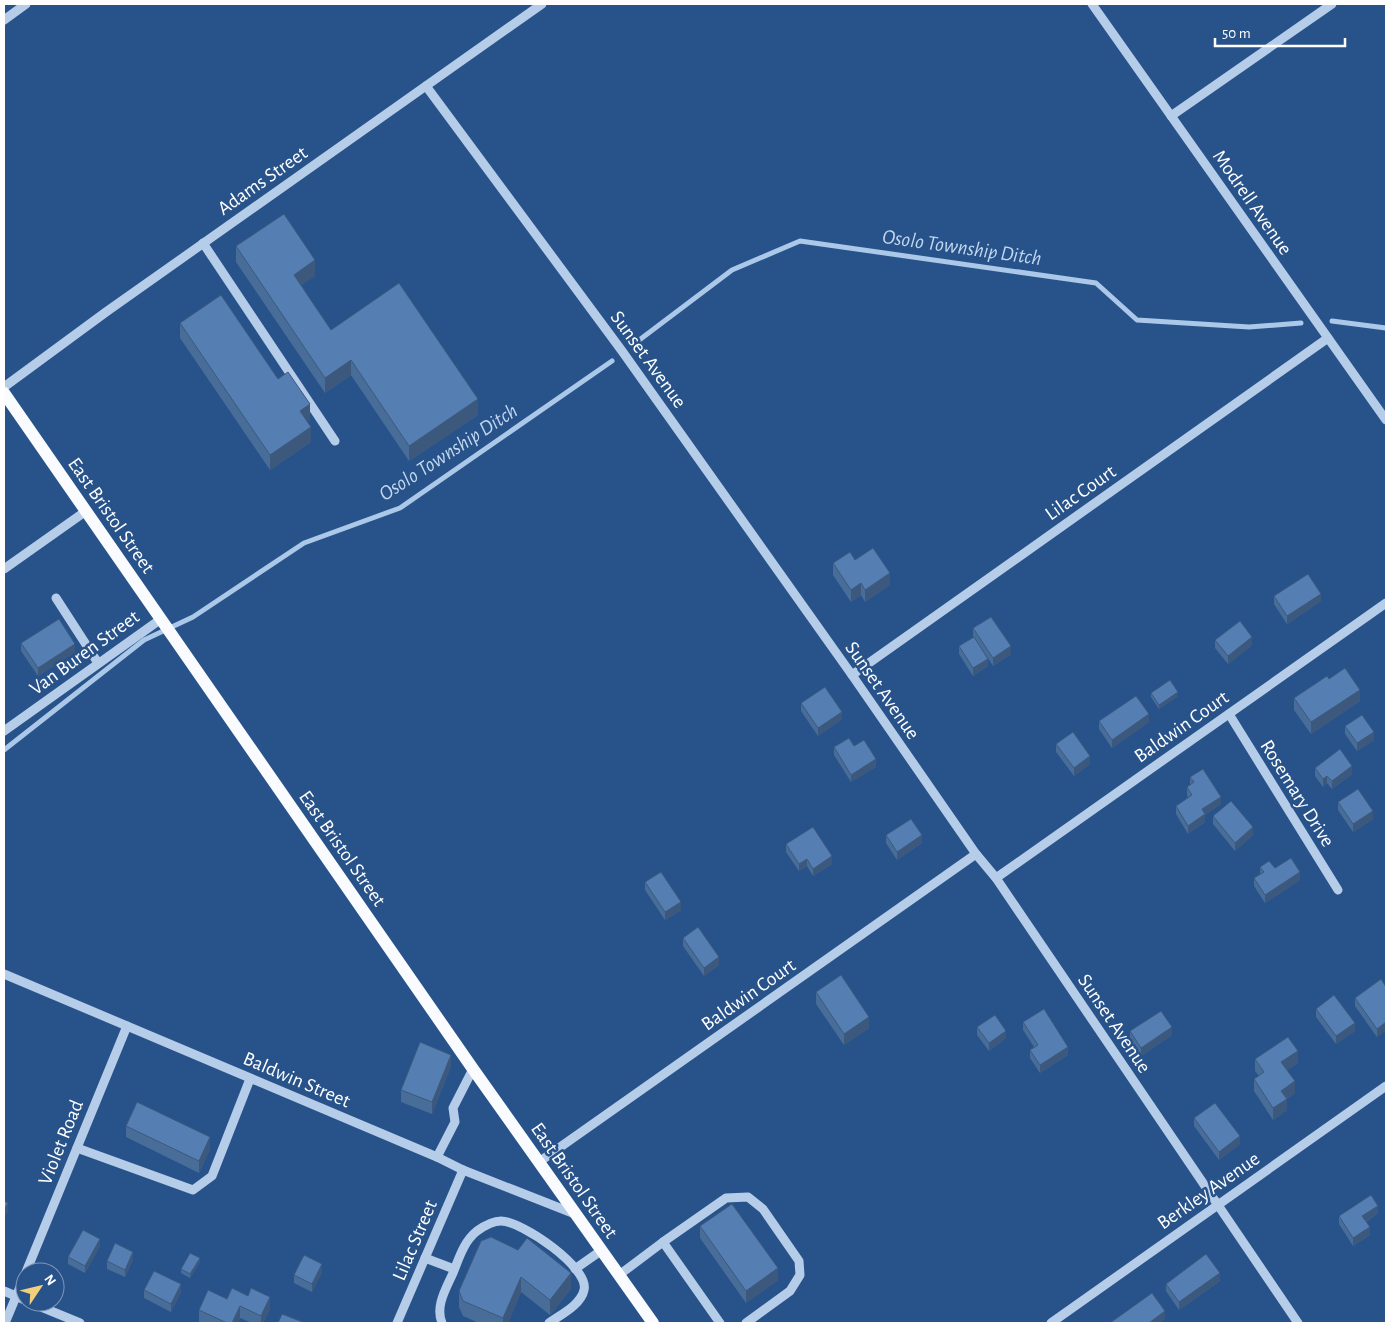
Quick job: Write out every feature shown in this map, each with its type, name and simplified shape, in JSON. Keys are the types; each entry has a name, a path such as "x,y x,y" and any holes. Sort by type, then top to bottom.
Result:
{"main road":[{"name":"East Bristol Street","path":"4,393 473,1070 653,1323"}],"street":[{"path":"4,20 26,4"},
{"name":"Adams Street","path":"4,387 542,4"},
{"name":"Modrell Avenue","path":"1092,4 1386,420"},
{"path":"1171,116 1332,4"},
{"name":"Sunset Avenue","path":"426,86 622,351 852,675 976,854 996,878 1298,1323"},
{"path":"203,244 335,441"},
{"name":"Lilac Court","path":"852,675 1328,338"},
{"path":"4,569 86,511"},
{"path":"56,598 98,663"},
{"name":"Baldwin Court","path":"996,878 1386,603"},
{"name":"Van Buren Street","path":"4,731 161,619"},
{"name":"Rosemary Drive","path":"1229,714 1338,890"},
{"name":"Baldwin Court","path":"539,1162 976,854"},
{"name":"Baldwin Street","path":"4,974 437,1157 463,1170 577,1215"},
{"name":"Violet Road","path":"30,1262 127,1026"},
{"path":"437,1157 456,1122 452,1108 473,1070"},
{"path":"77,1148 193,1190 212,1176 250,1078"},
{"name":"Berkley Avenue","path":"1051,1323 1386,1086"},
{"name":"Lilac Street","path":"397,1323 463,1170"},
{"path":"619,1275 726,1198 748,1197 763,1209 799,1261 800,1275 790,1292 746,1323"},
{"path":"442,1323 439,1306 466,1242 476,1231 488,1224 501,1221 514,1223 528,1230 568,1260 582,1278 585,1288 582,1296 576,1303 549,1323"},
{"path":"663,1242 720,1323"},
{"path":"575,1269 602,1250"},
{"path":"425,1258 454,1269"},
{"name":"Violet Road","path":"4,1323 15,1306"},
{"path":"54,1312 80,1323"}],"building":[{"path":"284,214 315,260 294,275 331,330 399,283 478,399 409,446 351,360 325,378 236,246"},
{"path":"221,295 278,379 288,372 310,404 300,411 311,427 270,455 180,323"},
{"path":"873,548 890,573 865,590 861,583 851,590 833,563 850,552 855,560"},
{"path":"1308,574 1321,594 1287,616 1274,596"},
{"path":"991,617 1011,646 993,658 973,628"},
{"path":"59,619 75,644 38,668 21,643"},
{"path":"1240,621 1252,637 1228,656 1215,640"},
{"path":"974,637 988,659 973,668 959,646"},
{"path":"1345,668 1360,690 1311,722 1294,698 1327,676 1329,679"},
{"path":"1170,680 1178,692 1159,705 1151,693"},
{"path":"825,687 842,712 818,728 801,703"},
{"path":"1136,696 1149,714 1112,740 1099,721"},
{"path":"1362,715 1374,732 1357,743 1345,726"},
{"path":"1073,732 1090,756 1074,768 1056,744"},
{"path":"849,738 854,746 864,740 876,759 851,775 834,747"},
{"path":"1340,749 1352,766 1332,781 1327,776 1323,779 1315,768"},
{"path":"1203,769 1221,797 1202,809 1205,814 1188,826 1176,806 1192,795 1187,787 1194,782 1190,777"},
{"path":"1358,789 1373,811 1353,824 1338,802"},
{"path":"1231,801 1253,827 1235,843 1213,816"},
{"path":"911,819 922,835 897,852 886,835"},
{"path":"813,827 832,856 813,869 807,859 799,864 786,844"},
{"path":"1291,858 1300,872 1265,895 1254,878 1264,872 1260,867 1269,861 1275,868"},
{"path":"661,872 681,902 665,912 645,882"},
{"path":"698,927 719,957 704,968 683,938"},
{"path":"841,975 869,1017 844,1034 816,992"},
{"path":"1381,979 1386,987 1386,1022 1377,1029 1355,998"},
{"path":"1334,995 1355,1023 1336,1036 1316,1009"},
{"path":"1044,1009 1068,1047 1040,1065 1030,1050 1038,1045 1023,1022"},
{"path":"1161,1011 1172,1027 1141,1048 1130,1031"},
{"path":"995,1015 1006,1031 989,1043 977,1027"},
{"path":"1288,1037 1298,1051 1281,1062 1295,1081 1281,1091 1287,1099 1273,1108 1254,1079 1264,1072 1255,1059"},
{"path":"420,1042 451,1055 432,1102 401,1090"},
{"path":"137,1102 210,1137 199,1161 126,1126"},
{"path":"1215,1103 1240,1136 1219,1152 1194,1118"},
{"path":"1371,1195 1378,1206 1362,1216 1370,1227 1353,1238 1339,1216"},
{"path":"4,1201 8,1203 4,1210"},
{"path":"732,1204 778,1268 746,1291 700,1226"},
{"path":"83,1230 100,1239 85,1266 68,1257"},
{"path":"491,1237 518,1250 527,1238 571,1273 550,1300 521,1277 503,1318 463,1301 459,1291 481,1241"},
{"path":"115,1243 133,1252 125,1270 107,1261"},
{"path":"190,1253 200,1258 190,1274 181,1269"},
{"path":"1206,1254 1220,1273 1179,1302 1166,1284"},
{"path":"304,1255 322,1264 312,1284 294,1275"},
{"path":"154,1271 181,1284 171,1304 144,1290"},
{"path":"232,1288 248,1296 251,1288 270,1297 261,1316 240,1306 232,1323 227,1323 199,1310 208,1290 227,1299"},
{"path":"1152,1293 1165,1311 1149,1323 1110,1323"},
{"path":"282,1314 305,1323 278,1323"}],"waterway":[{"name":"Osolo Township Ditch","path":"634,344 732,270 800,241 1096,283 1137,320 1249,327 1301,323"},
{"name":"Osolo Township Ditch","path":"1332,321 1386,328"},
{"name":"Osolo Township Ditch","path":"4,750 144,640 193,617 304,543 400,508 612,361"}]}
